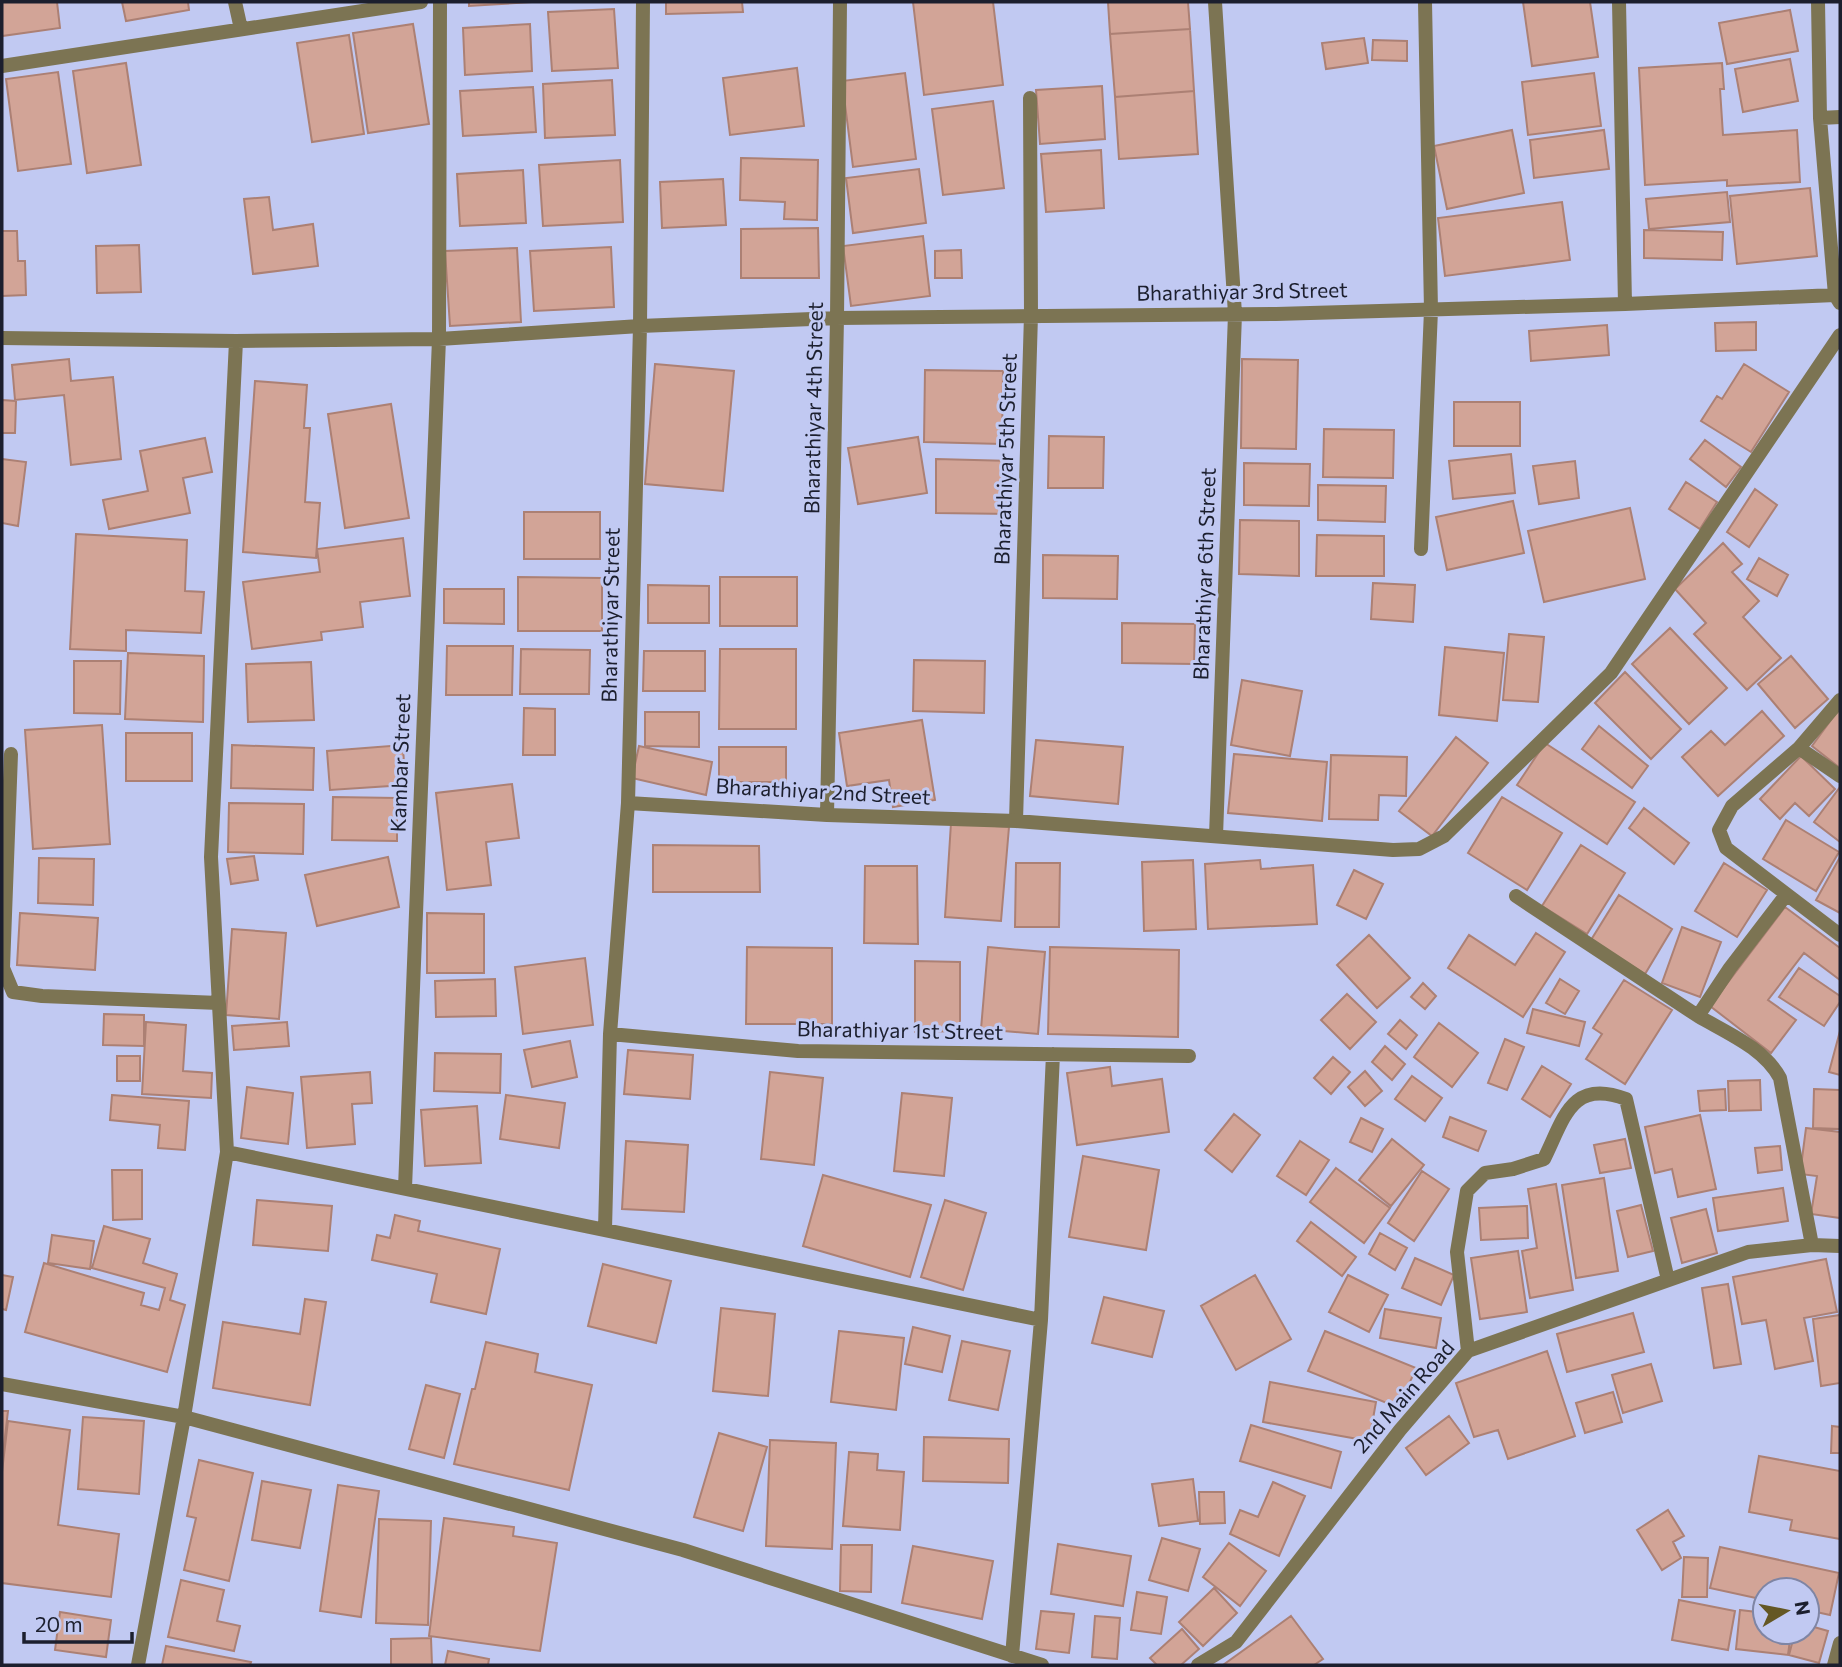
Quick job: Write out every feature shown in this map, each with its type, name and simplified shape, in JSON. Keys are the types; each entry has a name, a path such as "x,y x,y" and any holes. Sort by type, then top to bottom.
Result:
{"street":[{"path":"235,2 241,29"},
{"path":"2,66 421,2"},
{"name":"Kambar Street","path":"405,1188 439,339 440,2"},
{"name":"Bharathiyar Street","path":"605,1229 610,1034 628,803 640,326 643,2"},
{"name":"Bharathiyar 4th Street","path":"827,815 840,2"},
{"name":"Bharathiyar 6th Street","path":"1215,2 1235,314 1216,836"},
{"path":"1421,549 1431,310 1425,2"},
{"path":"1619,2 1625,304"},
{"path":"1818,2 1820,118 1838,299"},
{"name":"Bharathiyar 5th Street","path":"1016,821 1031,314 1030,98"},
{"path":"1820,118 1840,117"},
{"name":"Bharathiyar 3rd Street","path":"2,338 236,341 439,339 640,326 837,318 1235,314 1838,299"},
{"name":"Bharathiyar 2nd Street","path":"628,803 827,815 1016,821 1393,850 1419,849 1444,836 1611,673 1840,335"},
{"path":"138,1665 184,1417 227,1152 211,857 236,341"},
{"path":"1840,700 1799,748 1732,806 1719,830 1727,848 1840,935"},
{"path":"1799,748 1840,776"},
{"path":"11,754 3,968 13,992 42,996 219,1003"},
{"path":"1698,1016 1730,968 1786,895"},
{"path":"1516,896 1773,1064 1780,1079 1812,1245"},
{"name":"Bharathiyar 1st Street","path":"610,1034 799,1051 1189,1056"},
{"path":"1012,1656 1041,1320 1053,1054"},
{"path":"1468,1351 1457,1252 1466,1191 1485,1173 1513,1169 1545,1159 1565,1113 1578,1098 1608,1093 1626,1099 1668,1280"},
{"path":"227,1152 1041,1320"},
{"name":"2nd Main Road","path":"1198,1665 1236,1642 1400,1430 1468,1351 1748,1252 1812,1245 1840,1246"},
{"path":"2,1384 184,1417 683,1550 1042,1665"},
{"path":"1834,1665 1840,1643"}],"building":[{"path":"2,2 57,2 60,28 2,36"},
{"path":"122,2 188,2 189,10 126,21"},
{"path":"469,2 532,2 469,6"},
{"path":"666,2 742,2 743,12 666,14"},
{"path":"913,2 993,2 1003,85 924,95"},
{"path":"1108,2 1188,2 1190,29 1110,34"},
{"path":"1523,2 1590,2 1598,57 1532,66"},
{"path":"614,9 618,68 552,71 548,12"},
{"path":"1790,10 1798,51 1727,64 1719,23"},
{"path":"413,24 429,124 368,133 353,33"},
{"path":"530,24 532,71 465,75 463,28"},
{"path":"1190,29 1194,91 1115,97 1110,34"},
{"path":"349,35 364,134 312,142 297,43"},
{"path":"1364,38 1368,63 1326,69 1322,43"},
{"path":"1373,40 1407,41 1407,61 1372,60"},
{"path":"1790,59 1798,101 1743,112 1735,69"},
{"path":"126,63 141,165 87,173 73,71"},
{"path":"1722,63 1724,89 1720,89 1723,135 1797,130 1800,182 1727,186 1727,180 1645,185 1639,68"},
{"path":"797,68 804,126 730,135 723,78"},
{"path":"58,72 71,164 18,171 6,79"},
{"path":"905,73 916,159 853,167 842,81"},
{"path":"1594,73 1601,126 1528,135 1522,82"},
{"path":"612,80 615,135 545,138 543,84"},
{"path":"1102,86 1105,139 1040,144 1036,90"},
{"path":"533,87 536,132 463,136 460,91"},
{"path":"1194,91 1198,154 1119,159 1115,97"},
{"path":"993,101 1004,188 943,195 932,109"},
{"path":"1512,130 1524,193 1447,209 1434,146"},
{"path":"1604,130 1609,169 1534,178 1530,140"},
{"path":"1101,150 1104,208 1046,212 1041,154"},
{"path":"741,158 818,160 817,220 784,219 785,202 740,200"},
{"path":"620,160 623,222 543,226 539,165"},
{"path":"919,169 926,223 853,233 846,178"},
{"path":"523,170 526,223 460,226 457,174"},
{"path":"723,179 726,225 662,228 660,182"},
{"path":"1810,188 1817,256 1737,264 1730,196"},
{"path":"1727,192 1730,222 1649,229 1646,199"},
{"path":"269,197 273,230 313,224 318,266 253,274 244,199"},
{"path":"1562,202 1570,260 1445,276 1438,218"},
{"path":"818,228 819,278 741,278 741,229"},
{"path":"1644,230 1723,232 1722,260 1644,258"},
{"path":"2,231 17,231 18,261 25,261 26,295 2,296"},
{"path":"923,236 930,296 851,306 843,246"},
{"path":"139,245 141,292 97,293 96,246"},
{"path":"611,247 614,307 534,311 530,251"},
{"path":"517,248 521,322 450,326 445,251"},
{"path":"961,250 962,278 935,278 935,251"},
{"path":"1756,322 1756,350 1716,351 1715,323"},
{"path":"1607,325 1609,355 1531,361 1529,331"},
{"path":"69,359 71,381 113,377 121,459 71,465 64,395 15,400 12,365"},
{"path":"1242,359 1298,360 1296,449 1241,448"},
{"path":"655,364 734,371 723,491 645,484"},
{"path":"1744,364 1789,392 1751,452 1701,421 1717,396 1722,399"},
{"path":"925,370 1003,371 1002,444 924,442"},
{"path":"255,381 307,385 304,428 310,428 305,502 320,503 316,558 243,552"},
{"path":"2,400 16,401 15,433 2,433"},
{"path":"1454,402 1520,402 1520,446 1454,446"},
{"path":"391,404 409,518 345,528 328,414"},
{"path":"1324,429 1394,430 1393,478 1323,477"},
{"path":"1049,436 1104,437 1103,488 1048,488"},
{"path":"918,437 927,493 858,504 848,448"},
{"path":"205,438 212,472 183,478 190,513 109,529 103,500 148,491 140,451"},
{"path":"1705,440 1741,467 1726,487 1690,459"},
{"path":"1511,454 1515,493 1453,499 1449,461"},
{"path":"2,459 26,462 18,526 2,523"},
{"path":"936,459 1012,461 1012,514 936,513"},
{"path":"1575,461 1579,498 1539,504 1533,466"},
{"path":"1244,463 1310,464 1309,506 1244,505"},
{"path":"1686,482 1717,502 1700,529 1669,509"},
{"path":"1318,485 1386,486 1385,522 1318,520"},
{"path":"1755,489 1777,505 1749,547 1727,532"},
{"path":"1513,501 1524,553 1447,570 1436,517"},
{"path":"1630,508 1645,579 1544,602 1528,531"},
{"path":"524,512 600,512 600,559 524,559"},
{"path":"1240,520 1299,521 1299,576 1239,574"},
{"path":"76,534 187,540 185,591 204,592 201,633 126,630 126,651 70,649"},
{"path":"1317,535 1384,536 1384,576 1316,576"},
{"path":"403,538 410,596 360,602 363,627 321,632 322,640 252,649 243,582 320,572 317,549"},
{"path":"1723,543 1742,564 1732,572 1759,601 1743,617 1781,658 1747,690 1694,634 1706,623 1675,589"},
{"path":"1043,555 1118,556 1117,599 1043,598"},
{"path":"1759,558 1788,575 1777,596 1747,579"},
{"path":"518,577 602,578 602,631 518,631"},
{"path":"720,577 797,577 797,626 720,626"},
{"path":"1373,583 1415,585 1413,622 1371,619"},
{"path":"648,585 709,586 709,623 648,623"},
{"path":"444,589 504,589 504,624 444,623"},
{"path":"1122,623 1195,624 1194,664 1122,663"},
{"path":"1670,628 1727,688 1689,724 1632,664"},
{"path":"1509,634 1544,637 1538,702 1503,700"},
{"path":"447,646 513,646 512,695 446,695"},
{"path":"1445,647 1504,653 1497,721 1439,715"},
{"path":"521,649 590,650 589,694 520,694"},
{"path":"720,649 796,649 796,729 719,729"},
{"path":"644,651 705,651 705,691 643,691"},
{"path":"128,653 204,656 203,722 125,719"},
{"path":"1791,656 1828,699 1795,728 1758,684"},
{"path":"914,660 985,661 984,713 913,711"},
{"path":"74,661 121,661 120,714 74,713"},
{"path":"311,662 314,720 248,722 246,664"},
{"path":"1625,672 1681,729 1651,759 1595,703"},
{"path":"1242,680 1302,691 1290,756 1231,745"},
{"path":"524,708 555,709 555,755 523,755"},
{"path":"1840,710 1840,768 1812,746"},
{"path":"1762,711 1784,736 1718,796 1682,757 1711,731 1725,745"},
{"path":"645,712 699,712 699,747 645,746"},
{"path":"922,720 935,800 893,807 889,780 847,786 839,733"},
{"path":"102,725 110,844 33,849 25,730"},
{"path":"1599,726 1648,766 1632,788 1582,749"},
{"path":"126,733 192,733 192,781 126,781"},
{"path":"1456,737 1488,763 1432,836 1399,811"},
{"path":"1036,740 1123,747 1118,804 1030,796"},
{"path":"1545,743 1635,802 1607,844 1517,785"},
{"path":"232,745 314,748 313,790 231,788"},
{"path":"403,745 405,785 330,790 327,751"},
{"path":"639,746 712,762 706,795 632,778"},
{"path":"719,747 786,747 786,782 719,782"},
{"path":"1234,754 1327,762 1322,821 1228,813"},
{"path":"1331,755 1407,757 1406,796 1379,795 1378,820 1329,819"},
{"path":"1801,756 1835,789 1809,816 1795,803 1780,819 1760,799"},
{"path":"512,784 519,838 486,842 491,885 447,890 436,793"},
{"path":"1840,787 1840,842 1814,822"},
{"path":"333,797 397,798 397,841 332,840"},
{"path":"1502,797 1562,833 1527,890 1468,853"},
{"path":"229,803 304,804 303,854 228,852"},
{"path":"1644,808 1689,843 1674,864 1629,828"},
{"path":"1786,820 1839,852 1816,891 1763,859"},
{"path":"951,823 1009,827 1001,921 945,917"},
{"path":"653,845 759,846 760,892 653,892"},
{"path":"1581,845 1625,873 1587,934 1542,906"},
{"path":"254,856 258,880 231,884 227,859"},
{"path":"388,857 399,907 317,926 305,875"},
{"path":"1840,857 1840,913 1816,900"},
{"path":"39,858 94,859 93,905 38,903"},
{"path":"1193,860 1196,929 1144,931 1142,862"},
{"path":"1260,860 1261,869 1313,865 1317,924 1208,929 1205,864"},
{"path":"1016,863 1060,863 1059,927 1015,927"},
{"path":"1724,863 1767,890 1737,937 1695,911"},
{"path":"865,866 917,866 918,944 864,943"},
{"path":"1354,870 1383,884 1366,919 1337,905"},
{"path":"1619,895 1672,929 1645,974 1591,940"},
{"path":"1785,907 1840,948 1840,980 1804,953 1768,1000 1796,1020 1771,1053 1710,1006"},
{"path":"20,913 98,918 95,970 17,965"},
{"path":"427,913 484,914 484,973 427,973"},
{"path":"1682,927 1721,942 1700,997 1662,983"},
{"path":"232,929 286,933 279,1019 226,1015"},
{"path":"1536,933 1565,952 1523,1017 1448,968 1469,935 1515,965"},
{"path":"1369,935 1410,978 1377,1008 1337,965"},
{"path":"747,947 832,948 832,1024 746,1024"},
{"path":"988,947 1045,952 1038,1034 981,1029"},
{"path":"1050,947 1179,950 1178,1037 1048,1034"},
{"path":"585,958 593,1025 523,1034 515,967"},
{"path":"915,961 960,962 960,1031 915,1032"},
{"path":"1799,968 1840,996 1840,1002 1824,1026 1779,997"},
{"path":"495,979 496,1016 436,1017 435,981"},
{"path":"1560,979 1579,991 1565,1014 1546,1003"},
{"path":"1624,980 1672,1010 1625,1084 1586,1059 1602,1034 1593,1028"},
{"path":"1423,983 1436,996 1425,1009 1411,997"},
{"path":"1347,994 1376,1022 1350,1049 1321,1020"},
{"path":"1533,1009 1585,1022 1579,1046 1527,1033"},
{"path":"104,1014 144,1015 144,1046 103,1045"},
{"path":"1400,1020 1417,1035 1406,1049 1388,1034"},
{"path":"146,1022 186,1025 183,1071 212,1073 211,1098 142,1094"},
{"path":"287,1022 289,1046 234,1050 232,1026"},
{"path":"1439,1023 1478,1053 1452,1087 1414,1057"},
{"path":"1840,1031 1840,1075 1829,1072"},
{"path":"1505,1039 1524,1047 1507,1090 1488,1083"},
{"path":"570,1041 577,1077 532,1087 524,1050"},
{"path":"1385,1046 1405,1064 1392,1080 1372,1062"},
{"path":"628,1050 693,1055 690,1099 624,1094"},
{"path":"435,1053 501,1054 500,1093 434,1091"},
{"path":"117,1056 140,1056 140,1081 117,1081"},
{"path":"1333,1057 1350,1072 1331,1094 1314,1078"},
{"path":"1542,1066 1571,1084 1550,1117 1522,1099"},
{"path":"1110,1067 1112,1086 1162,1079 1169,1132 1077,1145 1067,1073"},
{"path":"1365,1071 1382,1091 1365,1106 1348,1087"},
{"path":"370,1072 372,1103 352,1104 355,1144 307,1148 301,1077"},
{"path":"770,1072 823,1078 814,1165 761,1159"},
{"path":"1412,1076 1442,1098 1425,1121 1395,1099"},
{"path":"1760,1080 1761,1110 1729,1111 1728,1081"},
{"path":"247,1087 293,1093 288,1144 241,1138"},
{"path":"1725,1089 1726,1110 1700,1111 1698,1091"},
{"path":"1814,1089 1840,1090 1840,1129 1813,1128"},
{"path":"902,1093 952,1098 944,1176 894,1171"},
{"path":"112,1095 189,1101 185,1150 158,1148 160,1125 110,1120"},
{"path":"506,1095 565,1103 559,1148 500,1139"},
{"path":"477,1106 481,1163 425,1166 421,1110"},
{"path":"1234,1114 1260,1135 1232,1172 1205,1150"},
{"path":"1700,1115 1716,1189 1678,1197 1672,1169 1655,1173 1645,1127"},
{"path":"1450,1117 1486,1131 1478,1151 1443,1137"},
{"path":"1361,1118 1383,1129 1372,1152 1350,1142"},
{"path":"1806,1128 1840,1132 1840,1218 1811,1214 1817,1176 1800,1174"},
{"path":"1392,1139 1424,1165 1391,1206 1359,1180"},
{"path":"1625,1139 1631,1168 1600,1173 1594,1145"},
{"path":"626,1141 688,1145 684,1212 622,1209"},
{"path":"1300,1141 1329,1160 1306,1195 1277,1176"},
{"path":"1780,1146 1782,1170 1758,1173 1755,1148"},
{"path":"1083,1156 1159,1170 1146,1250 1069,1237"},
{"path":"1336,1168 1390,1208 1364,1243 1310,1202"},
{"path":"112,1170 142,1170 142,1219 113,1220"},
{"path":"1422,1171 1449,1189 1414,1241 1388,1223"},
{"path":"823,1175 931,1205 910,1277 803,1246"},
{"path":"1604,1178 1618,1271 1576,1278 1562,1185"},
{"path":"1556,1184 1573,1290 1530,1298 1522,1251 1537,1248 1528,1189"},
{"path":"1783,1188 1788,1221 1718,1231 1713,1198"},
{"path":"257,1200 332,1206 328,1251 253,1245"},
{"path":"945,1200 986,1213 963,1290 921,1277"},
{"path":"1641,1205 1653,1251 1628,1257 1617,1211"},
{"path":"1527,1206 1528,1238 1481,1240 1479,1208"},
{"path":"1706,1209 1717,1253 1682,1263 1671,1218"},
{"path":"395,1215 420,1221 418,1231 500,1249 486,1314 431,1302 437,1274 372,1260 377,1235 390,1238"},
{"path":"1311,1222 1356,1257 1342,1276 1297,1241"},
{"path":"104,1226 150,1239 143,1263 177,1274 170,1300 185,1305 167,1372 25,1332 44,1263 144,1293 141,1305 159,1310 165,1288 92,1268"},
{"path":"1380,1233 1407,1248 1395,1270 1369,1254"},
{"path":"52,1235 94,1241 90,1269 48,1263"},
{"path":"1518,1251 1527,1312 1480,1319 1471,1258"},
{"path":"1415,1258 1454,1275 1441,1305 1402,1288"},
{"path":"1826,1259 1837,1312 1804,1318 1813,1361 1775,1369 1766,1320 1742,1324 1733,1277"},
{"path":"603,1264 671,1281 656,1343 588,1326"},
{"path":"2,1275 13,1277 6,1310 2,1309"},
{"path":"1255,1275 1291,1339 1236,1370 1201,1306"},
{"path":"1348,1275 1388,1295 1369,1332 1329,1312"},
{"path":"1728,1284 1741,1364 1714,1368 1702,1288"},
{"path":"1104,1297 1164,1311 1152,1357 1092,1343"},
{"path":"305,1299 326,1302 310,1405 213,1388 223,1322 300,1334"},
{"path":"721,1308 775,1314 768,1396 713,1391"},
{"path":"1385,1309 1441,1318 1436,1348 1380,1338"},
{"path":"1633,1313 1644,1352 1567,1372 1557,1334"},
{"path":"1840,1315 1840,1383 1821,1386 1813,1319"},
{"path":"913,1327 950,1336 942,1372 905,1364"},
{"path":"839,1331 904,1338 896,1410 831,1402"},
{"path":"1325,1331 1416,1368 1399,1408 1308,1371"},
{"path":"962,1341 1010,1351 998,1410 949,1400"},
{"path":"486,1342 538,1354 535,1372 592,1385 569,1490 454,1464"},
{"path":"1547,1351 1575,1436 1508,1459 1498,1430 1474,1437 1456,1383"},
{"path":"1651,1364 1662,1401 1623,1413 1612,1375"},
{"path":"1270,1382 1376,1402 1369,1441 1263,1422"},
{"path":"426,1385 460,1394 444,1458 409,1449"},
{"path":"1613,1392 1622,1422 1585,1433 1576,1403"},
{"path":"2,1411 8,1411 2,1462"},
{"path":"1449,1416 1469,1443 1426,1475 1406,1448"},
{"path":"83,1417 144,1421 139,1494 78,1489"},
{"path":"8,1421 70,1430 58,1525 119,1534 111,1597 2,1583 2,1472"},
{"path":"1251,1425 1341,1452 1331,1488 1240,1461"},
{"path":"1832,1426 1840,1427 1840,1453 1831,1453"},
{"path":"719,1433 767,1447 743,1531 694,1517"},
{"path":"924,1437 1009,1439 1008,1483 923,1481"},
{"path":"770,1440 836,1443 832,1549 766,1546"},
{"path":"849,1452 878,1454 877,1470 904,1472 900,1530 843,1526"},
{"path":"1759,1456 1840,1471 1840,1539 1790,1530 1792,1520 1749,1512"},
{"path":"199,1460 253,1473 229,1581 184,1570 196,1518 187,1516"},
{"path":"1193,1479 1198,1521 1159,1526 1152,1484"},
{"path":"262,1481 311,1490 300,1548 252,1540"},
{"path":"1273,1482 1305,1496 1279,1556 1230,1534 1240,1510 1258,1517"},
{"path":"338,1485 379,1491 361,1617 320,1611"},
{"path":"1199,1492 1224,1492 1225,1523 1200,1524"},
{"path":"1668,1510 1684,1536 1673,1542 1681,1558 1662,1570 1637,1530"},
{"path":"444,1518 514,1527 513,1536 557,1543 540,1651 429,1636"},
{"path":"379,1519 431,1521 428,1625 376,1623"},
{"path":"1162,1538 1200,1549 1188,1591 1149,1580"},
{"path":"1229,1543 1266,1571 1240,1606 1203,1577"},
{"path":"1058,1544 1131,1556 1123,1606 1051,1594"},
{"path":"841,1545 872,1545 871,1592 840,1591"},
{"path":"913,1546 993,1561 982,1619 902,1603"},
{"path":"1720,1547 1839,1573 1830,1615 1821,1613 1821,1576 1751,1576 1751,1597 1710,1588"},
{"path":"1684,1557 1708,1558 1707,1597 1682,1597"},
{"path":"181,1580 224,1590 217,1621 240,1626 234,1651 168,1637"},
{"path":"1214,1588 1237,1613 1203,1646 1179,1622"},
{"path":"1137,1592 1167,1597 1161,1634 1131,1630"},
{"path":"1679,1600 1735,1611 1728,1650 1672,1640"},
{"path":"1740,1610 1751,1611 1751,1646 1789,1646 1788,1655 1736,1649"},
{"path":"1041,1611 1074,1614 1069,1653 1036,1649"},
{"path":"60,1612 111,1620 106,1657 55,1650"},
{"path":"1095,1616 1120,1618 1117,1659 1092,1657"},
{"path":"1291,1616 1323,1659 1314,1665 1223,1665"},
{"path":"1182,1629 1199,1649 1181,1665 1157,1665 1150,1658"},
{"path":"1821,1629 1828,1631 1819,1663 1789,1655 1791,1646 1821,1646"},
{"path":"431,1638 432,1665 391,1665 391,1639"},
{"path":"166,1646 251,1662 250,1665 162,1665"},
{"path":"448,1651 489,1659 488,1665 445,1665"}]}
